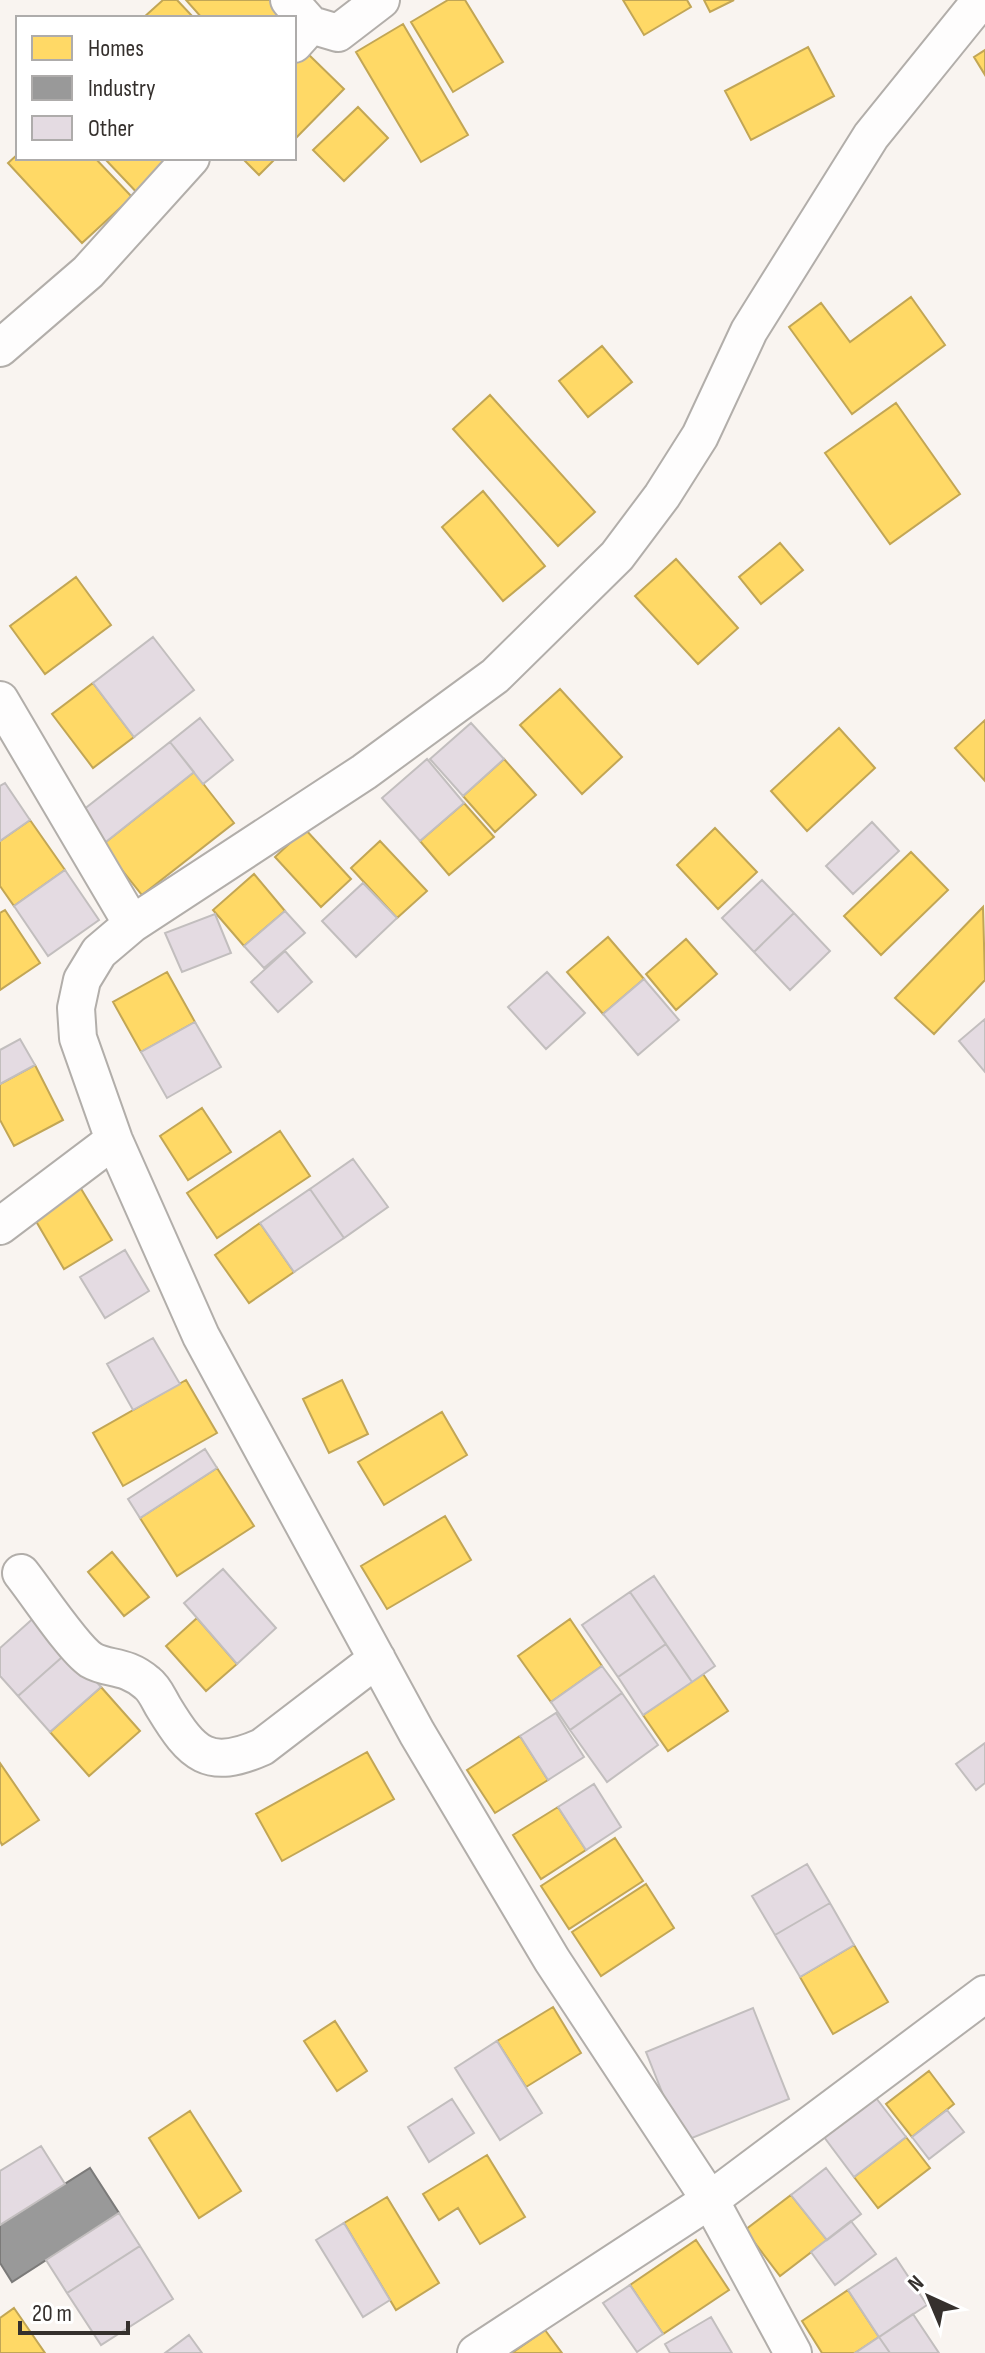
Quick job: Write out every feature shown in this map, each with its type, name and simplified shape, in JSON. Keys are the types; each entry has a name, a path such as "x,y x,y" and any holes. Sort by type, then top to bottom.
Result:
{"street":[{"path":"298,23 338,33 381,0"},
{"path":"793,2353 710,2200 552,1960 377,1659 201,1336 114,1140 78,1038 76,1008 82,980 99,952 132,924 364,772 495,676 617,556 662,496 700,436 749,331 871,136 981,0"},
{"path":"0,348 88,272 189,160"},
{"path":"0,700 132,924"},
{"path":"0,1226 114,1140"},
{"path":"21,1573 93,1661 125,1667 151,1685 183,1740 198,1754 215,1758 240,1756 262,1747 377,1659"},
{"path":"476,2353 710,2200 985,1994"}],"building: Homes":[{"path":"163,0 177,0 192,16 145,16"},
{"path":"186,0 278,0 292,16 200,16"},
{"path":"448,0 465,0 503,62 453,92 411,22"},
{"path":"623,0 687,0 691,7 644,35"},
{"path":"704,0 734,0 710,12"},
{"path":"403,24 468,135 421,162 356,52"},
{"path":"808,47 834,96 751,140 725,91"},
{"path":"985,50 985,75 974,57"},
{"path":"306,52 344,89 296,138 296,62"},
{"path":"358,107 388,138 344,181 313,150"},
{"path":"16,156 16,160 97,160 132,197 82,243 8,163"},
{"path":"106,160 185,160 143,199"},
{"path":"244,160 274,160 259,175"},
{"path":"911,297 945,345 852,414 789,327 821,303 850,342"},
{"path":"602,346 632,382 588,417 559,381"},
{"path":"490,395 595,512 558,546 453,429"},
{"path":"896,403 960,494 890,544 825,453"},
{"path":"483,491 545,566 503,601 442,527"},
{"path":"780,543 803,570 761,604 739,577"},
{"path":"676,559 738,628 698,664 635,596"},
{"path":"76,577 111,625 45,674 10,626"},
{"path":"93,683 134,737 93,768 52,714"},
{"path":"560,689 622,757 582,794 520,725"},
{"path":"985,720 985,781 955,748"},
{"path":"839,728 875,768 807,831 771,791"},
{"path":"504,759 536,795 495,832 463,796"},
{"path":"194,772 234,823 142,895 102,845"},
{"path":"464,803 494,837 449,875 420,841"},
{"path":"30,820 65,870 14,906 0,886 0,841"},
{"path":"715,828 757,872 718,909 677,865"},
{"path":"305,829 351,879 321,907 275,857"},
{"path":"380,841 427,891 397,918 351,868"},
{"path":"911,852 948,890 881,955 844,916"},
{"path":"254,874 285,911 244,946 213,910"},
{"path":"983,907 985,980 934,1034 895,998"},
{"path":"5,910 40,963 0,990 0,913"},
{"path":"608,937 644,979 603,1014 567,972"},
{"path":"686,939 717,974 676,1010 646,974"},
{"path":"167,972 195,1022 141,1052 113,1002"},
{"path":"35,1065 63,1120 14,1146 0,1120 0,1084"},
{"path":"202,1108 231,1152 188,1180 160,1136"},
{"path":"280,1131 310,1176 217,1238 187,1193"},
{"path":"80,1187 112,1240 64,1269 33,1216"},
{"path":"260,1223 294,1272 249,1303 215,1255"},
{"path":"186,1380 217,1433 123,1486 93,1433"},
{"path":"342,1380 368,1434 329,1453 303,1399"},
{"path":"442,1412 467,1455 384,1505 358,1462"},
{"path":"217,1468 254,1526 177,1576 140,1518"},
{"path":"445,1516 471,1560 387,1609 361,1566"},
{"path":"112,1552 149,1597 124,1616 88,1572"},
{"path":"197,1618 237,1664 206,1691 166,1646"},
{"path":"570,1619 602,1666 551,1702 518,1656"},
{"path":"703,1674 728,1711 668,1751 643,1715"},
{"path":"101,1687 140,1731 89,1776 50,1732"},
{"path":"520,1736 548,1780 495,1813 467,1770"},
{"path":"367,1752 394,1799 282,1861 256,1814"},
{"path":"0,1763 39,1820 2,1845 0,1841"},
{"path":"558,1807 586,1850 541,1879 513,1835"},
{"path":"615,1838 643,1881 569,1929 541,1886"},
{"path":"646,1884 674,1928 601,1976 572,1932"},
{"path":"854,1945 888,2002 833,2034 800,1977"},
{"path":"553,2007 581,2053 526,2087 497,2041"},
{"path":"335,2021 367,2071 337,2091 304,2041"},
{"path":"929,2071 954,2104 912,2137 886,2104"},
{"path":"190,2111 241,2191 199,2218 149,2138"},
{"path":"906,2137 930,2168 878,2208 854,2177"},
{"path":"487,2155 525,2217 480,2244 458,2208 439,2220 423,2194"},
{"path":"791,2195 827,2240 780,2276 745,2230"},
{"path":"387,2197 439,2283 396,2310 344,2223"},
{"path":"696,2240 729,2290 663,2334 630,2285"},
{"path":"848,2290 879,2337 855,2353 822,2353 802,2321"},
{"path":"14,2308 45,2353 0,2353 0,2318"},
{"path":"545,2330 562,2353 512,2353"}],"building: Industry":[{"path":"90,2168 119,2213 12,2282 0,2263 0,2225"}],"building: Other":[{"path":"153,637 194,690 134,737 93,683"},
{"path":"200,718 233,760 203,784 170,742"},
{"path":"471,723 504,759 463,796 430,759"},
{"path":"170,742 194,772 102,845 78,814"},
{"path":"427,759 464,803 420,841 382,798"},
{"path":"5,783 30,820 0,841 0,786"},
{"path":"872,822 899,851 853,894 826,866"},
{"path":"65,870 99,920 48,956 14,906"},
{"path":"762,880 794,913 754,952 722,918"},
{"path":"363,883 397,918 356,957 322,921"},
{"path":"285,911 305,933 264,968 244,946"},
{"path":"794,913 830,951 790,990 754,952"},
{"path":"215,914 231,953 182,972 165,933"},
{"path":"285,951 312,982 278,1012 251,982"},
{"path":"547,972 585,1013 546,1049 508,1007"},
{"path":"644,979 679,1020 638,1055 603,1014"},
{"path":"985,1019 985,1072 959,1041"},
{"path":"195,1022 221,1067 167,1098 141,1052"},
{"path":"20,1039 35,1065 0,1084 0,1050"},
{"path":"353,1159 388,1207 344,1238 310,1189"},
{"path":"310,1189 344,1238 294,1272 260,1223"},
{"path":"125,1250 149,1291 105,1318 80,1277"},
{"path":"153,1338 180,1384 133,1410 107,1364"},
{"path":"205,1449 217,1468 140,1518 128,1499"},
{"path":"223,1569 276,1628 237,1664 184,1603"},
{"path":"654,1576 715,1666 692,1682 630,1592"},
{"path":"630,1592 666,1644 618,1677 582,1625"},
{"path":"37,1615 69,1651 18,1696 0,1676 0,1648"},
{"path":"666,1644 692,1682 643,1715 618,1677"},
{"path":"69,1651 101,1687 50,1732 18,1696"},
{"path":"602,1666 622,1693 570,1730 551,1702"},
{"path":"622,1693 658,1745 607,1782 570,1730"},
{"path":"556,1713 584,1757 548,1780 520,1736"},
{"path":"985,1743 985,1783 976,1790 956,1764"},
{"path":"594,1784 621,1827 586,1850 558,1807"},
{"path":"807,1864 830,1903 775,1935 752,1896"},
{"path":"830,1903 854,1945 800,1977 775,1935"},
{"path":"753,2008 789,2099 682,2142 646,2052"},
{"path":"497,2041 542,2113 500,2140 455,2068"},
{"path":"873,2094 906,2137 854,2177 821,2133"},
{"path":"452,2099 474,2133 429,2162 408,2127"},
{"path":"947,2110 964,2132 929,2159 912,2137"},
{"path":"41,2146 65,2184 0,2225 0,2171"},
{"path":"826,2168 861,2214 827,2240 791,2195"},
{"path":"119,2213 140,2246 67,2293 46,2260"},
{"path":"851,2221 876,2254 835,2285 811,2252"},
{"path":"344,2223 390,2300 363,2317 316,2240"},
{"path":"140,2246 173,2299 101,2345 67,2293"},
{"path":"896,2258 927,2305 879,2337 848,2290"},
{"path":"630,2285 663,2334 637,2352 603,2303"},
{"path":"913,2314 939,2353 890,2353 879,2337"},
{"path":"711,2317 732,2353 670,2353 665,2344"},
{"path":"189,2335 202,2353 165,2353"},
{"path":"879,2337 890,2353 855,2353"}]}
